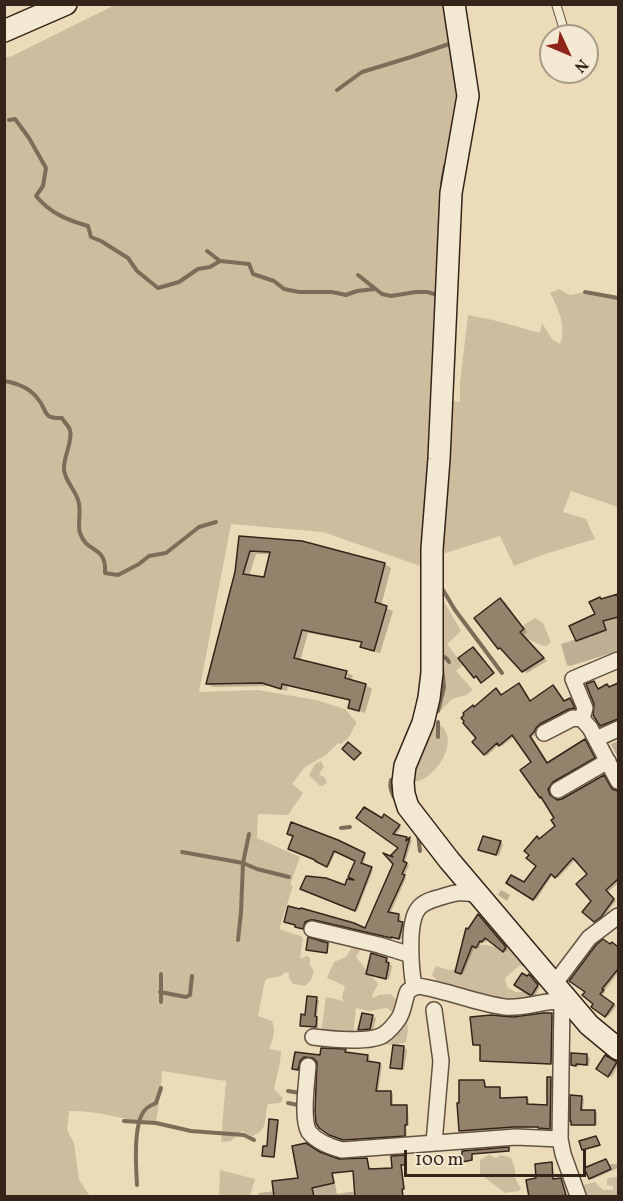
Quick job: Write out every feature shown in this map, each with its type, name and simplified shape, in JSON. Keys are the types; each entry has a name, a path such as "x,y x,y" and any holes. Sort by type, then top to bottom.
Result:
{"street":[{"path":"4,31 66,4"},
{"path":"454,4 468,96 451,193 439,459 432,549 432,673 423,723 405,766 404,794 408,807 449,860 561,994 590,1025 618,1048"},
{"path":"582,719 585,708 573,679 618,660"},
{"path":"544,733 573,718 582,719 590,728 618,781"},
{"path":"596,739 618,729"},
{"path":"558,790 608,761"},
{"path":"414,987 410,939 416,912 426,902 456,892 479,895"},
{"path":"578,1197 560,1139 561,994 589,938 618,916"},
{"path":"312,930 411,954"},
{"path":"314,1037 338,1040 376,1038 383,1035 394,1026 400,1016 406,995 414,987 425,987 483,1003 508,1007 536,1005 561,994"},
{"path":"434,1010 441,1061 434,1143"},
{"path":"308,1066 304,1118 309,1131 326,1145 342,1150 516,1137 560,1139"}],"lane":[{"path":"556,4 562,24"}],"shaded area":[{"path":"115,5 450,5 460,83 426,568 323,532 231,524 199,692 258,690 316,700 345,709 357,723 349,737 341,744 338,743 326,755 305,767 292,784 303,793 288,815 258,814 257,838 300,857 279,929 303,937 300,959 307,956 310,958 310,965 314,971 311,980 305,986 293,984 289,973 285,972 281,976 266,979 264,985 258,1016 272,1021 274,1035 269,1049 281,1051 274,1089 283,1098 281,1103 268,1104 264,1127 258,1133 252,1136 242,1131 231,1141 221,1142 226,1081 162,1071 156,1123 91,1112 69,1111 67,1130 74,1143 79,1180 90,1196 5,1196 4,58"},
{"path":"559,289 570,295 585,292 618,298 618,507 571,491 563,512 586,519 595,539 514,566 500,536 436,556 445,400 460,402 468,315 540,333 542,323 552,339 560,344 562,324 559,311 550,293"},
{"path":"442,598 461,631 447,644 463,665 456,671 473,690 466,695 452,699 437,714 431,712"},
{"path":"535,618 543,623 551,642 546,646 526,639 517,639 514,635 522,626"},
{"path":"434,722 443,728 447,736 444,755 439,765 431,773 414,782 408,778 424,730"},
{"path":"321,761 324,767 319,774 327,782 323,786 309,775 315,764"},
{"path":"356,945 360,950 356,957 378,984 373,998 391,994 403,1010 408,1027 406,1042 397,1045 383,1044 393,1013 387,1008 369,1011 356,1008 353,1036 321,1033 326,997 344,1001 342,997 345,986 327,978 334,962 346,957"},
{"path":"486,945 515,949 536,966 519,966 505,978 507,987 515,992 530,992 533,998 515,1004 442,987 432,975 436,966 449,970 462,969 472,946"},
{"path":"489,1155 496,1158 501,1155 511,1158 515,1168 515,1178 521,1189 505,1193 480,1174 480,1160"},
{"path":"220,1170 255,1179 250,1196 219,1196"},
{"path":"618,1177 618,1196 586,1196 583,1185 595,1182 603,1190 613,1190 613,1186 607,1185 607,1178"}],"building":[{"path":"239,536 302,541 385,563 375,602 387,606 374,651 360,647 362,642 302,630 294,658 347,671 345,678 366,684 359,711 348,708 350,700 282,684 281,689 262,683 206,684 235,572","holes":["250,551 270,552 264,577 243,574"]},
{"path":"618,594 618,617 603,621 606,630 576,641 569,626 595,614 589,602 600,597 601,599"},
{"path":"500,598 524,629 520,632 544,658 522,672 500,648 498,649 474,618"},
{"path":"473,647 494,673 481,683 458,658"},
{"path":"594,681 598,689 607,684 609,687 618,683 618,719 600,726 593,715 594,704 586,684"},
{"path":"519,683 530,701 553,685 564,701 570,698 575,708 540,724 530,736 547,763 585,739 595,758 553,782 548,789 550,795 557,800 562,799 604,775 612,789 618,791 618,879 606,890 614,899 601,917 594,922 582,912 591,901 576,884 587,874 573,858 555,878 551,874 533,900 506,883 511,875 524,882 536,866 526,858 529,855 524,851 537,836 539,839 555,826 551,820 554,818 520,770 531,762 512,735 499,746 497,743 484,755 472,742 476,738 461,718 463,713 473,705 474,707 496,688 501,695"},
{"path":"348,742 361,753 354,760 342,749"},
{"path":"364,807 382,818 384,814 400,825 393,834 407,837 406,841 410,837 403,861 407,863 402,874 405,875 388,912 399,914 398,921 403,922 399,939 314,920 305,922 303,929 284,922 288,906 365,928 393,864 383,853 393,857 391,855 398,848 356,818"},
{"path":"291,822 365,853 361,863 372,867 355,911 300,889 306,876 326,878 345,885 347,879 354,880 348,877 355,861 334,851 327,867 288,849 293,836 287,834"},
{"path":"483,836 501,841 496,855 478,850"},
{"path":"478,914 506,947 503,952 485,938 476,948 472,946 461,974 455,972 466,928 468,929"},
{"path":"308,937 328,943 327,953 306,950"},
{"path":"603,939 618,947 618,969 600,994 614,1004 605,1017 591,1007 593,1004 582,995 585,992 569,981"},
{"path":"371,953 387,958 386,962 389,963 386,979 366,974"},
{"path":"522,973 527,976 529,974 538,985 532,995 514,985"},
{"path":"307,996 317,997 316,1027 300,1026 301,1014 305,1015"},
{"path":"362,1013 373,1015 370,1029 358,1030"},
{"path":"552,1013 551,1064 480,1061 480,1045 473,1045 470,1017 491,1015 513,1017"},
{"path":"393,1045 404,1046 402,1069 390,1068"},
{"path":"321,1048 346,1049 345,1052 368,1055 367,1061 380,1063 376,1091 391,1091 391,1105 407,1105 405,1136 343,1140 319,1128 315,1111 317,1062 313,1058 304,1057 300,1061 298,1070 292,1069 295,1052 320,1055"},
{"path":"571,1053 587,1054 587,1065 571,1065"},
{"path":"605,1055 617,1062 608,1077 596,1069"},
{"path":"547,1077 551,1077 550,1129 513,1127 459,1131 457,1103 459,1103 459,1080 484,1080 485,1087 500,1087 500,1098 527,1097 527,1104 547,1105"},
{"path":"570,1095 582,1096 581,1110 595,1110 595,1125 571,1125"},
{"path":"269,1119 278,1120 274,1157 262,1156 263,1146 267,1146"},
{"path":"596,1136 600,1145 582,1150 579,1141"},
{"path":"306,1143 320,1152 339,1159 367,1158 369,1169 392,1168 391,1156 405,1155 405,1165 401,1165 403,1197 355,1197 353,1171 332,1173 334,1183 312,1188 314,1197 274,1197 272,1181 298,1178 292,1146"},
{"path":"509,1147 509,1151 472,1154 472,1160 462,1162 462,1151"},
{"path":"606,1159 611,1169 589,1179 584,1168"},
{"path":"552,1162 553,1179 561,1178 566,1195 529,1197 526,1180 536,1178 535,1164"}],"waterway":[{"path":"337,90 362,72 452,43"},
{"path":"9,120 15,119 46,168 43,186 36,196 59,215 88,226 91,237 128,258 137,271 158,288 179,282 198,269 210,267 220,261"},
{"path":"442,183 445,166"},
{"path":"207,251 220,261 249,264 253,274 274,281 284,289 346,295 374,289"},
{"path":"358,275 382,294 391,296 427,292 441,296"},
{"path":"585,292 618,298"},
{"path":"4,381 27,389 35,395 48,415 62,418 69,428 71,434 64,471 79,504 80,533 83,540 103,558 105,573 118,575 149,556 166,553 199,527 216,522"},
{"path":"438,588 443,590 455,610 502,673"},
{"path":"440,652 449,662"},
{"path":"438,711 444,687 442,668"},
{"path":"438,722 438,737"},
{"path":"396,781 391,780 390,785 396,800"},
{"path":"341,828 350,827"},
{"path":"238,940 243,863 249,834"},
{"path":"418,834 420,851"},
{"path":"182,852 243,863 289,877"},
{"path":"161,974 161,1002"},
{"path":"160,992 186,997 190,995 192,976"},
{"path":"137,1185 138,1126 144,1111 156,1103 161,1088"},
{"path":"288,1091 300,1093"},
{"path":"288,1103 300,1107"},
{"path":"124,1121 156,1123 191,1131 244,1135 254,1140"}]}
